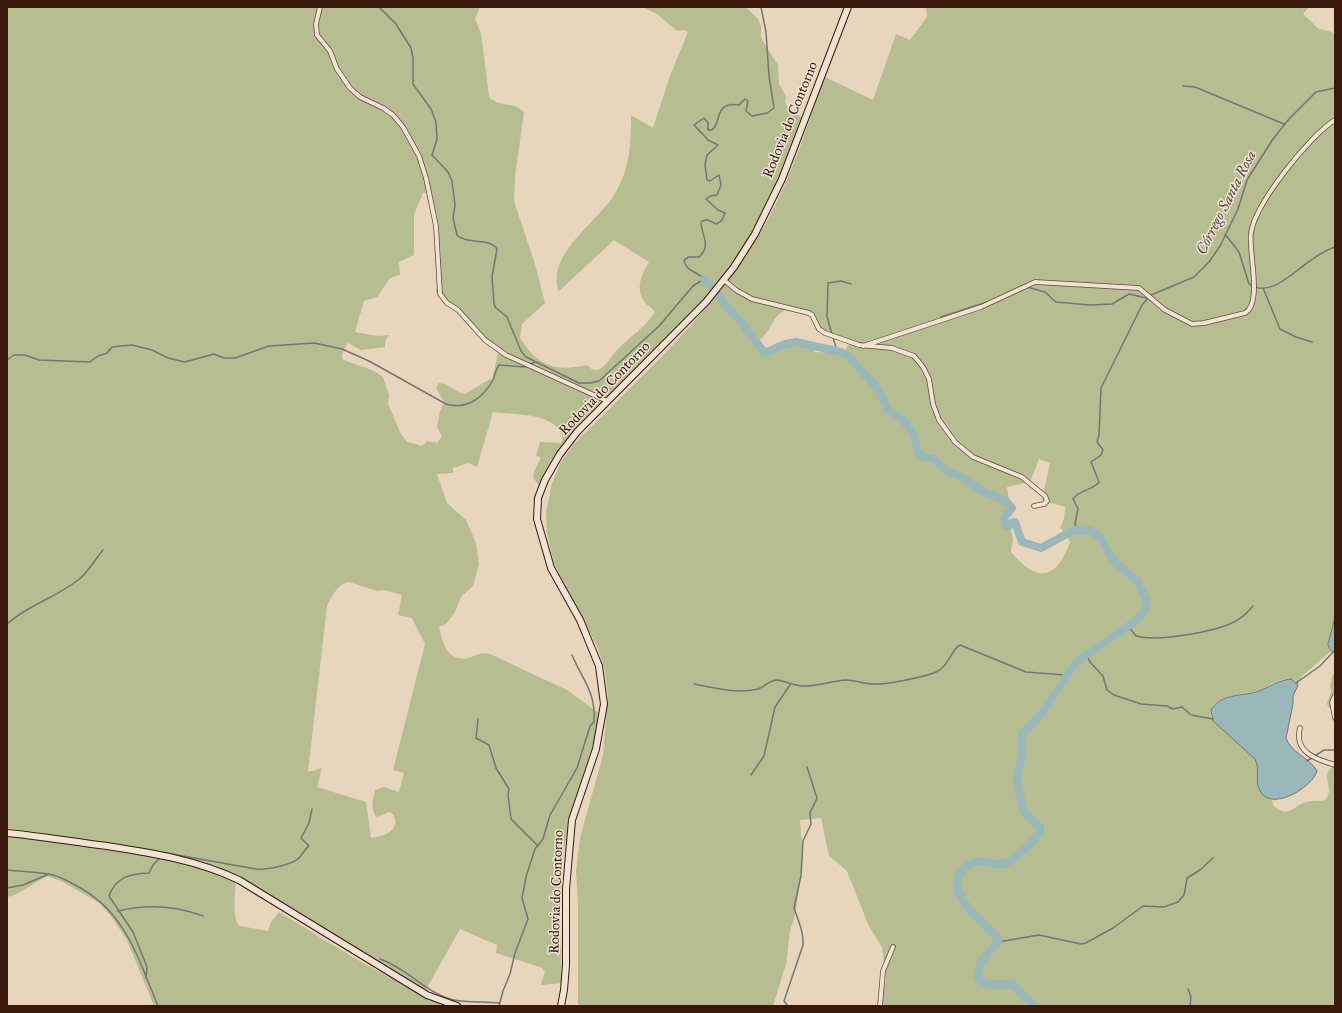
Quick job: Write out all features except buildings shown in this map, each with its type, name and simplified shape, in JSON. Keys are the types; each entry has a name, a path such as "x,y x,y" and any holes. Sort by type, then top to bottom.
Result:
{"main road":[{"name":"Rodovia do Contorno","path":"561,1006 566,965 566,889 572,820 596,749 604,704 599,666 580,620 551,568 537,519 538,498 545,480 560,454 577,432 662,348 724,280 755,234 782,179 848,7"},
{"path":"7,833 146,852 193,862 218,870 239,880 428,995 457,1006"}],"street":[{"path":"320,7 316,24 317,34 330,51 337,69 350,88 360,97 383,108 392,115 403,127 419,156 426,178 436,226 440,294 447,302 458,310 485,340 506,355 607,401"},
{"path":"863,346 981,307 1035,282 1139,288 1165,310 1192,324 1204,323 1245,313 1250,309 1252,302 1254,280 1250,244 1252,228 1274,185 1319,132 1335,120"},
{"path":"724,280 748,297 809,313 812,315 819,328 825,333 863,346 898,349 910,353 918,359 929,379 934,409 946,431 972,458 1016,474 1037,489 1045,496 1047,501 1044,504 1034,506"},
{"path":"1335,696 1332,702 1335,718"},
{"path":"1300,728 1298,741 1301,747 1314,757 1335,765"},
{"path":"880,1006 883,971 893,947"}],"green space":[{"path":"7,7 480,7 475,19 481,33 489,97 497,102 516,107 524,112 515,176 514,201 535,264 545,303 522,324 520,338 533,355 548,365 565,368 587,365 596,370 605,365 617,350 642,328 655,312 644,301 640,291 640,281 649,262 614,240 558,292 557,281 559,266 571,244 608,204 619,186 626,166 630,146 631,115 653,128 670,76 688,32 684,30 677,31 657,14 642,7 746,7 758,19 761,26 761,38 778,65 779,84 786,97 785,101 787,107 792,112 803,118 786,166 752,233 736,258 699,306 569,439 543,486 539,485 533,478 534,472 541,457 536,456 540,442 561,443 563,439 560,430 553,424 545,419 535,416 493,412 477,467 468,463 453,468 453,473 437,474 447,503 466,520 476,543 479,564 473,586 461,597 455,612 446,624 439,627 447,650 455,657 461,658 468,658 481,653 490,654 567,690 600,714 598,730 573,810 565,843 560,890 562,983 541,985 545,971 543,968 496,953 497,945 460,929 425,991 236,877 213,865 141,848 7,828","holes":["423,193 428,193 441,254 436,292 445,303 461,312 482,341 499,349 492,380 490,379 465,394 439,383 436,388 444,402 437,427 442,436 437,443 427,441 422,446 407,442 401,434 388,404 389,395 383,377 374,371 342,359 343,351 348,343 361,350 385,347 385,341 389,335 378,336 355,332 364,301 377,297 390,278 400,275 399,262 414,255 414,214","349,582 377,591 385,590 402,595 398,615 412,618 425,644 393,770 404,773 399,792 384,787 375,790 373,800 373,810 376,817 390,812 393,814 395,820 394,828 389,833 371,838 366,802 317,787 322,768 308,772 327,606 338,588"]},
{"path":"926,7 1309,7 1303,14 1319,29 1332,32 1335,35 1335,618 1328,645 1331,651 1301,677 1298,685 1295,681 1287,679 1278,681 1260,690 1225,698 1213,706 1211,713 1213,721 1255,759 1258,765 1257,781 1269,799 1272,800 1273,805 1278,809 1287,811 1306,802 1325,800 1329,790 1327,778 1328,774 1330,769 1335,765 1335,1006 877,1006 881,1002 886,981 882,947 868,924 847,871 829,856 821,818 800,820 803,854 796,911 790,931 786,964 773,1006 578,1006 578,905 576,871 580,838 603,755 608,695 605,671 598,648 554,563 547,534 546,512 552,483 561,462 574,444 678,340 726,284 747,254 766,223 784,187 825,77 873,100 896,34 910,40 927,17","holes":["786,310 808,314 819,330 825,335 849,343 846,349 842,353 815,352 812,347 798,345 783,347 768,354 762,353 754,346 756,340 763,337 774,320 781,312","1039,459 1050,463 1042,500 1065,507 1064,519 1060,528 1065,532 1070,542 1065,555 1059,564 1052,570 1045,573 1037,573 1029,569 1011,552 1013,539 1007,515 1010,507 1007,487 1030,482"]},
{"path":"1335,673 1335,710 1329,708 1327,704 1331,692 1330,685 1333,674"},
{"path":"7,835 190,862 221,873 236,882 235,913 237,923 240,926 268,931 271,922 279,912 342,951 385,975 430,997 453,1006 154,1006 127,940 101,904 61,881 47,876 15,895 7,897"}],"water":[{"path":"1335,618 1335,653 1331,651 1328,645"},
{"path":"1291,679 1298,685 1293,696 1293,704 1286,738 1292,748 1314,766 1317,771 1309,783 1293,794 1284,798 1268,798 1259,790 1257,781 1257,763 1255,759 1213,721 1211,710 1225,698 1256,692 1277,682"}],"waterway":[{"path":"379,7 396,24 411,48 413,58 413,84 431,109 436,122 437,139 432,155 448,172 452,181 455,205 453,218 457,235 466,240 489,243 497,249 492,277 495,307 507,317 521,351 526,357 579,383 599,381 659,326 693,286 704,279 689,269 684,260 689,257 699,257 705,249 705,240 701,222 708,220 717,224 722,220 725,213 718,210 706,199 710,196 717,195 721,185 719,175 710,181 707,180 705,165 707,155 718,145 708,140 694,125 704,118 708,123 708,130 712,130 715,127 720,113 725,107 729,105 739,105 745,99 748,101 746,111 752,116 767,113 774,108 769,76 766,32 761,7"},
{"path":"1183,86 1195,87 1284,124"},
{"name":"Córrego Santa Rosa","path":"1077,530 1075,524 1078,509 1073,499 1079,493 1093,487 1099,482 1091,462 1101,455 1103,450 1097,442 1099,435 1101,388 1142,305 1151,295 1194,277 1209,262 1220,246 1238,209 1247,180 1273,139 1289,119 1316,92 1335,88"},
{"path":"1225,234 1239,252 1249,284 1257,288 1265,288 1281,282 1319,255 1335,247"},
{"path":"704,279 742,323 763,351 767,352 785,344 796,342 841,352 848,356 879,390 888,410 904,421 914,435 918,453 924,457 934,459 944,469 967,480 981,491 1006,501 1012,508 1004,518 1006,526 1008,527 1015,522 1022,542 1041,548 1074,530 1091,530 1100,538 1117,565 1137,580 1147,601 1144,611 1136,621 1076,662 1042,713 1022,734 1022,758 1017,773 1017,781 1024,812 1040,827 1040,833 1010,861 1002,864 984,861 976,862 963,870 957,879 958,889 962,900 970,911 997,937 998,941 981,962 977,976 985,983 989,984 1014,985 1034,1006"},
{"path":"837,351 827,317 828,283 841,281 851,284"},
{"path":"1027,287 1045,292 1056,302 1090,305 1112,304 1129,294 1146,298"},
{"path":"1263,288 1280,329 1296,337 1312,342"},
{"path":"941,317 987,302"},
{"path":"7,360 14,355 25,355 39,360 90,362 98,356 107,353 112,347 132,345 152,350 168,358 185,362 214,354 224,358 235,358 269,346 314,343 342,349 369,361 446,404 454,405 467,404 479,397 493,380 499,365 525,367 535,362"},
{"path":"7,624 15,617 60,592 82,577 103,550"},
{"path":"1128,626 1136,636 1146,638 1186,635 1225,626 1240,619 1253,606"},
{"path":"694,684 726,690 742,691 758,689 772,681 777,680 801,686 813,686 846,680 873,684 895,682 936,672 944,666 960,645 1026,672 1065,675"},
{"path":"1296,683 1320,666 1335,650"},
{"path":"1086,654 1090,662 1103,676 1107,690 1114,695 1141,704 1167,706 1173,709 1182,707 1191,715 1213,719"},
{"path":"499,1006 510,974 515,953 528,919 522,898 526,877 535,849 543,839 550,815 577,768 590,726 594,722 591,694 572,655"},
{"path":"751,775 764,756 775,707 790,685"},
{"path":"478,719 476,738 489,745 496,768 509,789 508,795 511,819 538,846"},
{"path":"1307,761 1324,750 1335,750"},
{"path":"788,1006 784,1001 803,945 802,931 794,908 801,876 803,841 811,824 810,813 817,798 807,767"},
{"path":"166,853 256,869 285,865 296,861 309,846 301,838 309,823 312,809"},
{"path":"146,978 147,967 133,932 109,896 112,889 120,880 130,875 149,873 153,865 161,857"},
{"path":"998,942 1039,935 1081,944 1086,943 1113,928 1143,906 1164,907 1178,902 1184,895 1187,878 1200,870 1213,858"},
{"path":"7,870 53,875 70,882 92,895 106,908 128,937 144,970 158,1006"},
{"path":"7,888 23,885 49,874"},
{"path":"118,911 140,907 161,907 182,910 203,916"},
{"path":"380,959 399,968 426,987 444,997 459,1001 500,1003"},
{"path":"1188,989 1191,997 1190,1006"}]}
